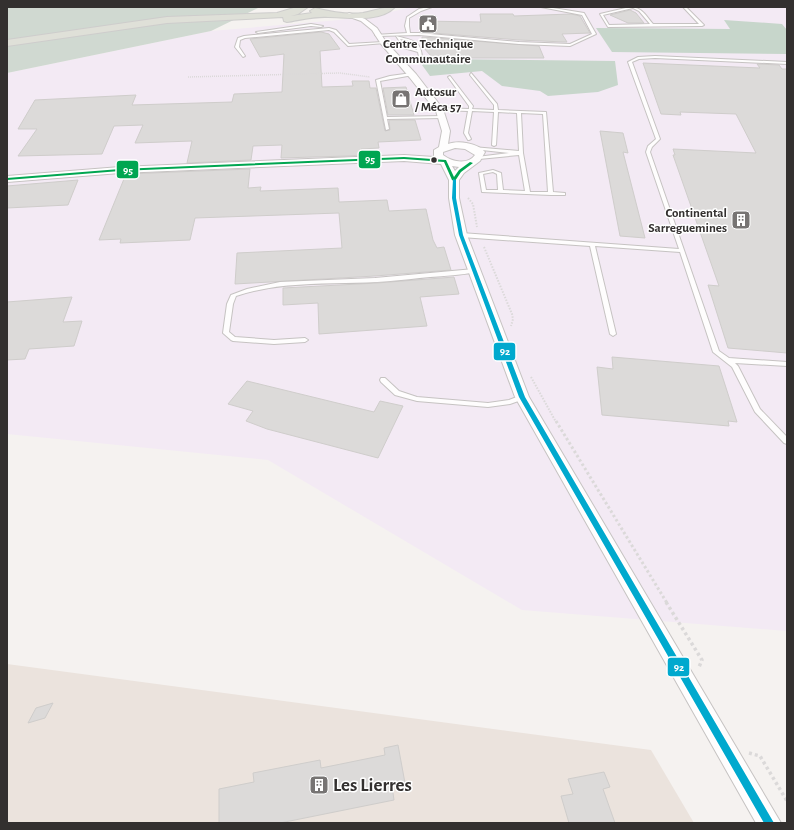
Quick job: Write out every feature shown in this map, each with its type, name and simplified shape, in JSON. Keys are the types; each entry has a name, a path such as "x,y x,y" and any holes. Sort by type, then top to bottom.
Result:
{"main road":[{"path":"7,42 166,20 277,16 295,12 304,7"},
{"path":"307,7 313,11 328,14 350,15 377,24 390,7"},
{"path":"230,17 277,20 328,14"}],"street":[{"path":"350,15 377,24 383,44 412,74 439,109 446,131 454,140 469,144 480,152 475,160 460,171 454,180"},
{"path":"446,131 438,156 445,161 454,180 454,198 461,235 522,397 770,823"},
{"path":"404,158 454,145 469,144"},
{"path":"7,180 120,170 404,158 445,161 457,164 475,160"}],"lane":[{"path":"409,34 407,26 408,18 420,10 431,7"},
{"path":"377,24 409,34 570,45 594,34 583,14 542,7"},
{"path":"560,10 567,7"},
{"path":"652,25 640,10 634,7 601,14 608,26 702,25 684,7"},
{"path":"377,24 397,37 405,48 420,52"},
{"path":"243,56 237,46 239,39 244,37 329,29 335,31 348,45 383,44"},
{"path":"397,37 412,41 419,47 420,52 421,58 402,64"},
{"path":"403,38 414,50"},
{"path":"787,63 655,57 638,58 630,62 658,140 650,147 648,152 716,352 735,366 757,410 787,441"},
{"path":"387,130 378,80 412,74"},
{"path":"471,74 496,106 494,145"},
{"path":"450,77 471,106 466,133 469,144 521,153"},
{"path":"439,109 545,113 551,194"},
{"path":"519,112 521,153 528,193"},
{"path":"385,118 442,117"},
{"path":"475,160 521,153"},
{"path":"501,192 499,173 493,171 481,173 484,192 563,194"},
{"path":"461,235 682,251"},
{"path":"592,244 613,334"},
{"path":"305,340 274,342 234,339 226,333 230,304 234,295 247,289 292,283 363,281 474,272"},
{"path":"727,360 787,364"},
{"path":"383,380 397,393 416,399 488,405 510,402 522,397"}],"path":[{"path":"188,77 340,73 383,78"},
{"path":"466,191 473,204 475,220 480,237 512,314 513,319 510,324 512,329"},
{"path":"529,371 544,402 702,660 698,670"},
{"path":"745,747 749,753 760,756 787,801"}],"shaded area":[{"path":"7,7 260,7 211,31 7,73"},
{"path":"412,7 787,7 787,631 522,610 268,460 7,434 7,73 211,31 339,20 386,13"},
{"path":"724,20 782,24 787,30 787,54 612,52 596,28 730,29"},
{"path":"431,59 615,61 618,85 598,92 548,96 540,91 502,86 482,71 430,76 422,65"},
{"path":"7,664 651,750 694,823 7,823"}],"building":[{"path":"630,10 636,13 644,23 628,23 610,15"},
{"path":"480,14 513,14 514,16 571,14 580,16 590,33 562,34 567,42 564,42 421,32 421,21 481,22"},
{"path":"321,32 329,34 340,49 320,51 322,87 353,86 352,81 369,81 370,88 376,88 385,131 390,130 389,120 415,120 421,140 378,142 379,148 361,149 362,155 347,156 281,158 282,145 253,146 251,160 187,163 192,141 135,143 143,125 114,126 102,154 18,156 37,129 18,129 35,100 136,95 132,105 232,102 234,94 282,92 284,54 260,57 250,39"},
{"path":"422,37 539,46 544,58 450,58 449,55 432,57 422,46"},
{"name":"Continental Sarreguemines","path":"643,63 760,68 757,64 779,65 782,69 787,69 787,353 728,348 708,285 719,286 673,155 675,155 673,149 756,153 736,114 680,112 681,115 661,114"},
{"path":"406,87 414,115 388,115 383,88"},
{"path":"600,131 623,133 628,153 623,152 645,238 620,236"},
{"path":"250,169 248,188 261,187 260,191 338,188 339,202 387,200 389,211 426,209 433,240 437,248 444,247 451,270 235,284 237,253 342,248 339,213 195,218 190,240 120,243 121,239 99,240 126,174"},
{"path":"78,180 68,205 7,208 7,186"},
{"path":"454,277 459,294 420,297 427,326 319,334 318,303 283,305 283,288"},
{"path":"72,297 63,322 82,321 74,346 29,349 25,359 7,360 7,302"},
{"path":"612,357 719,366 737,422 728,421 729,426 602,415 597,367 613,369"},
{"path":"247,381 374,412 380,401 403,406 378,458 267,429 246,421 253,411 228,404"},
{"path":"53,703 45,718 28,723 36,708"},
{"name":"Les Lierres","path":"398,745 405,783 392,786 394,800 280,823 219,823 219,789 254,782 253,773 320,760 321,768 385,755 384,748"},
{"path":"604,772 610,787 603,789 615,823 569,823 561,796 573,794 568,779"}],"transit line":[{"name":"95","path":"7,179 120,170 404,158 445,161 454,180 460,171 471,163"},
{"name":"92","path":"454,180 454,198 461,235 522,397 769,823"}],"place":[{"name":"Centre Technique Communautaire","path":"428,24"},
{"name":"Autosur / Méca 57","path":"401,99"},
{"name":"Continental Sarreguemines","path":"741,220"},
{"name":"Les Lierres","path":"319,785"}]}
